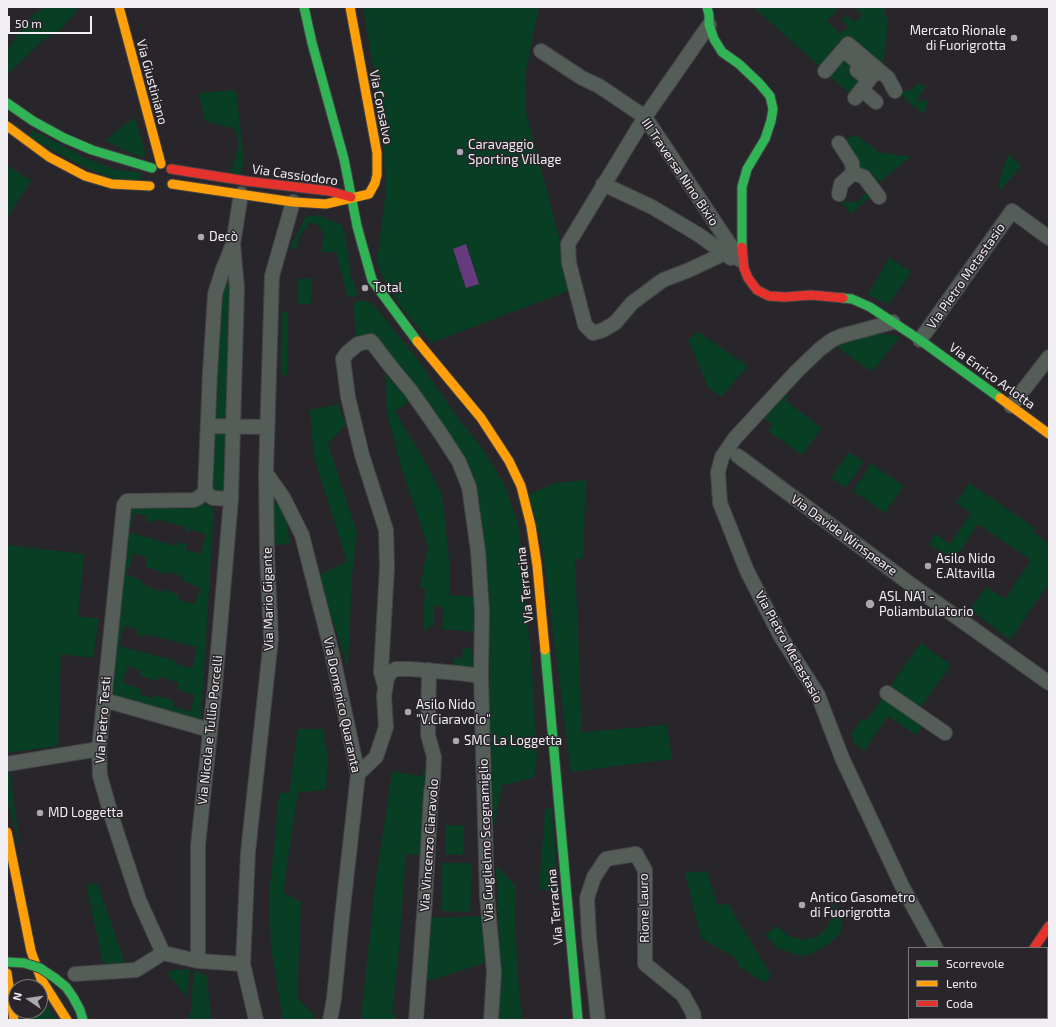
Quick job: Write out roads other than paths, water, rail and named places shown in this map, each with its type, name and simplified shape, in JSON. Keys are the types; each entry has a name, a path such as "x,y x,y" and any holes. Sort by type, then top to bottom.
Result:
{"main road":[{"name":"Via Giustiniano","path":"119,7 144,104 162,164"},
{"name":"Via Terracina","path":"304,7 312,43 344,158 358,226 372,280 418,342 481,418 509,461 521,486 531,526 537,565 578,1020"},
{"name":"Via Consalvo","path":"350,7 377,153 375,183 369,194 353,197"},
{"path":"707,7 709,26 714,39 722,52 739,64 759,83 770,96 773,109 765,139 747,169 742,187 742,248 744,268"},
{"name":"Via Cassiodoro","path":"7,103 49,157 85,176 112,184 241,194 292,202 326,204 353,197"},
{"name":"Via Cassiodoro","path":"7,126 64,138 92,150 152,168"},
{"path":"162,164 171,169 174,178 162,187 148,180 148,176 152,168 162,164"},
{"name":"Via Cassiodoro","path":"171,169 246,181 329,191 353,197"},
{"name":"Via Enrico Arlotta","path":"744,268 748,278 757,290 769,296 811,295 852,299 870,307 920,340 1049,434"},
{"path":"7,832 31,951 41,979 67,1020"},
{"path":"1035,947 1049,926"},
{"path":"7,962 24,963 40,968 55,978 66,987 73,997 80,1010 83,1020"},
{"path":"7,973 14,1020"}],"street":[{"path":"709,26 645,117 568,244 569,263 585,325 593,333 604,330 615,323 632,303 662,280 689,270 725,253"},
{"path":"825,71 843,50 874,75 876,72 845,48 848,44 888,78 895,91"},
{"name":"III Traversa Nino Bixio","path":"541,52 582,78 599,86 645,117 744,268"},
{"path":"838,55 870,80 858,94 876,102"},
{"path":"839,142 852,163 853,173"},
{"path":"839,194 841,184 853,173"},
{"path":"853,173 864,177 879,197"},
{"path":"603,184 652,207 700,235 744,268"},
{"name":"Via Nicola e Tullio Porcelli","path":"205,492 215,294 233,244 241,194"},
{"name":"Via Mario Gigante","path":"256,1020 243,964 248,852 271,639 267,554 266,427 272,276 292,202"},
{"name":"Via Pietro Metastasio","path":"920,340 1012,211 1049,238"},
{"name":"Via Nicola e Tullio Porcelli","path":"198,961 198,845 220,628 231,499 237,288 233,244"},
{"name":"Via Pietro Metastasio","path":"893,322 841,336 832,340 820,349 797,371 735,438 722,457 718,472 720,503 747,571 781,637 818,695 845,765 902,886 935,947"},
{"name":"Via Guglielmo Scognamiglio","path":"385,687 381,672 387,567 386,530 362,455 348,397 343,359 347,353 358,344 371,341 411,391 441,434 459,462 469,487 478,551 482,612 481,676 487,896 494,972 491,1020"},
{"path":"1011,406 1049,357"},
{"path":"208,426 266,427"},
{"name":"Via Davide Winspeare","path":"738,456 925,595 1049,683"},
{"name":"Via Domenico Quaranta","path":"266,473 283,497 302,535 332,653 358,774 343,902 334,999 330,1020"},
{"path":"205,492 213,498 231,499"},
{"name":"Via Pietro Testi","path":"163,953 138,900 112,818 100,776 99,749 124,505 129,501 194,500 205,492"},
{"path":"358,774 376,757 386,727 384,696 387,678 391,672 396,669 429,670 481,676"},
{"name":"Via Vincenzo Ciaravolo","path":"416,1020 425,901 430,794 433,780 434,757 428,735 429,670"},
{"path":"888,693 945,733"},
{"path":"104,700 210,730"},
{"path":"7,764 99,749"},
{"name":"Rione Lauro","path":"598,1020 589,936 587,898 594,877 606,859 636,854 646,870 645,964 683,995 693,1013 694,1020"},
{"path":"74,974 136,970 163,953 198,961 243,964"}],"place":[{"name":"Mercato Rionale di Fuorigrotta","path":"1014,38"},
{"name":"Caravaggio Sporting Village","path":"460,152"},
{"name":"Decò","path":"201,237"},
{"name":"Total","path":"365,288"},
{"name":"Asilo Nido E.Altavilla","path":"928,566"},
{"name":"ASL NA1 - Poliambulatorio","path":"870,604"},
{"name":"Asilo Nido \"V.Ciaravolo\"","path":"408,712"},
{"name":"SMC La Loggetta","path":"456,741"},
{"name":"MD Loggetta","path":"40,813"},
{"name":"Antico Gasometro di Fuorigrotta","path":"802,905"}]}
